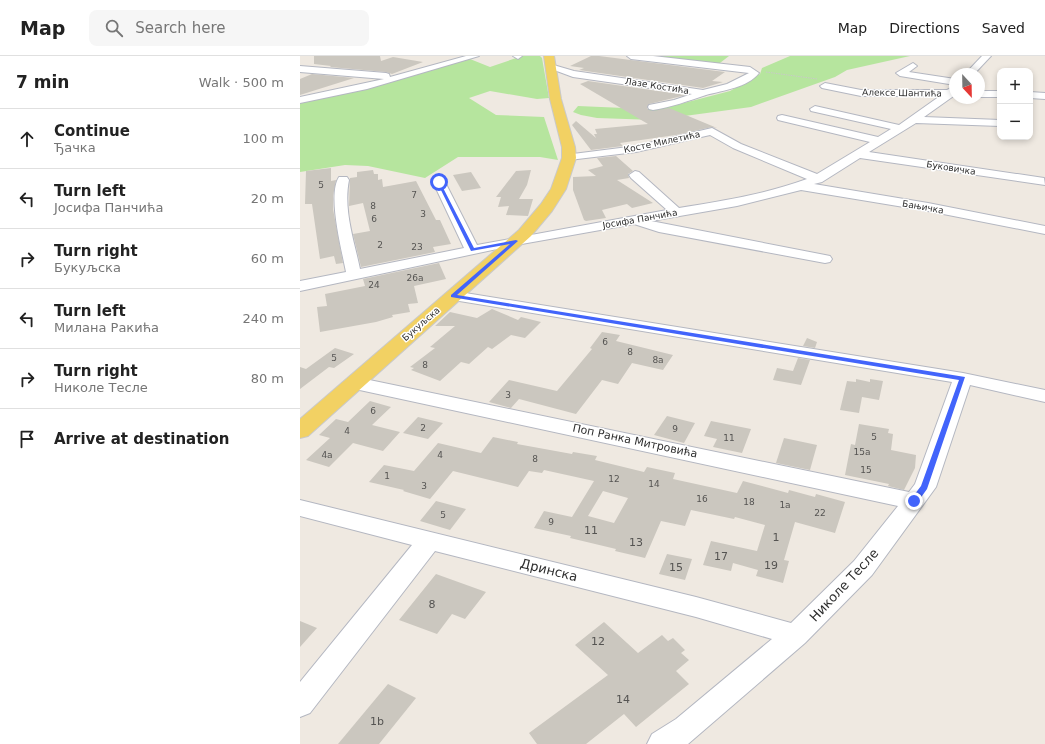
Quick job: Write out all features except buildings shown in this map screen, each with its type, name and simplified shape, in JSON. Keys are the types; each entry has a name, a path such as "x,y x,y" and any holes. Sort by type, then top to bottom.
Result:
{"main road":[{"name":"Букуљска","path":"300,432 516,241 535,222 552,199 563,177 569,157 568,147 558,113 549,61"}],"street":[{"path":"300,100 364,87 475,56"},
{"path":"631,56 750,70"},
{"path":"975,68 987,56"},
{"name":"Лазе Костића","path":"549,61 574,74 703,93 718,91 745,81 755,73 750,70"},
{"path":"914,66 900,73 949,88"},
{"path":"300,69 399,77"},
{"name":"Алексе Шантића","path":"825,86 861,92 949,89"},
{"path":"653,107 681,101 703,93"},
{"name":"Јосифа Панчића","path":"300,286 516,241 766,196 801,186 818,179 914,120 949,93"},
{"path":"985,94 997,94"},
{"path":"1033,95 1045,96"},
{"path":"815,109 900,128"},
{"path":"782,118 879,141"},
{"path":"914,120 997,123"},
{"name":"Косте Милетића","path":"569,157 636,149 712,131 737,146 818,179"},
{"name":"Буковичка","path":"858,154 1044,182"},
{"path":"636,175 677,213"},
{"path":"343,180 340,187 340,202 354,274"},
{"path":"439,182 472,250"},
{"name":"Бањичка","path":"801,186 928,207 1045,230"},
{"path":"635,220 659,228 826,259"},
{"path":"453,296 963,378 1045,396"},
{"name":"Николе Тесле","path":"662,744 686,729 796,635 863,568 925,487 963,378"},
{"name":"Поп Ранка Митровића","path":"356,382 914,501"},
{"name":"Дринска","path":"300,508 696,607 796,635"},
{"path":"300,704 429,540"}],"path":[{"path":"750,70 822,80 825,86"}],"green space":[{"path":"522,56 540,56 542,58 549,98 537,99 490,91 469,98 496,115 544,117 558,160 540,157 458,157 425,178 368,166 345,165 300,172 300,102 369,88 470,59 490,67"},
{"path":"660,56 729,56 716,66 655,58"},
{"path":"790,56 910,56 847,70 835,77 751,107 655,120 597,118 573,112 578,106 647,109 680,104 730,91 760,74 762,68"}],"route":[{"path":"439,182 472,250 516,241 453,296 963,378 925,487 914,501"}]}
